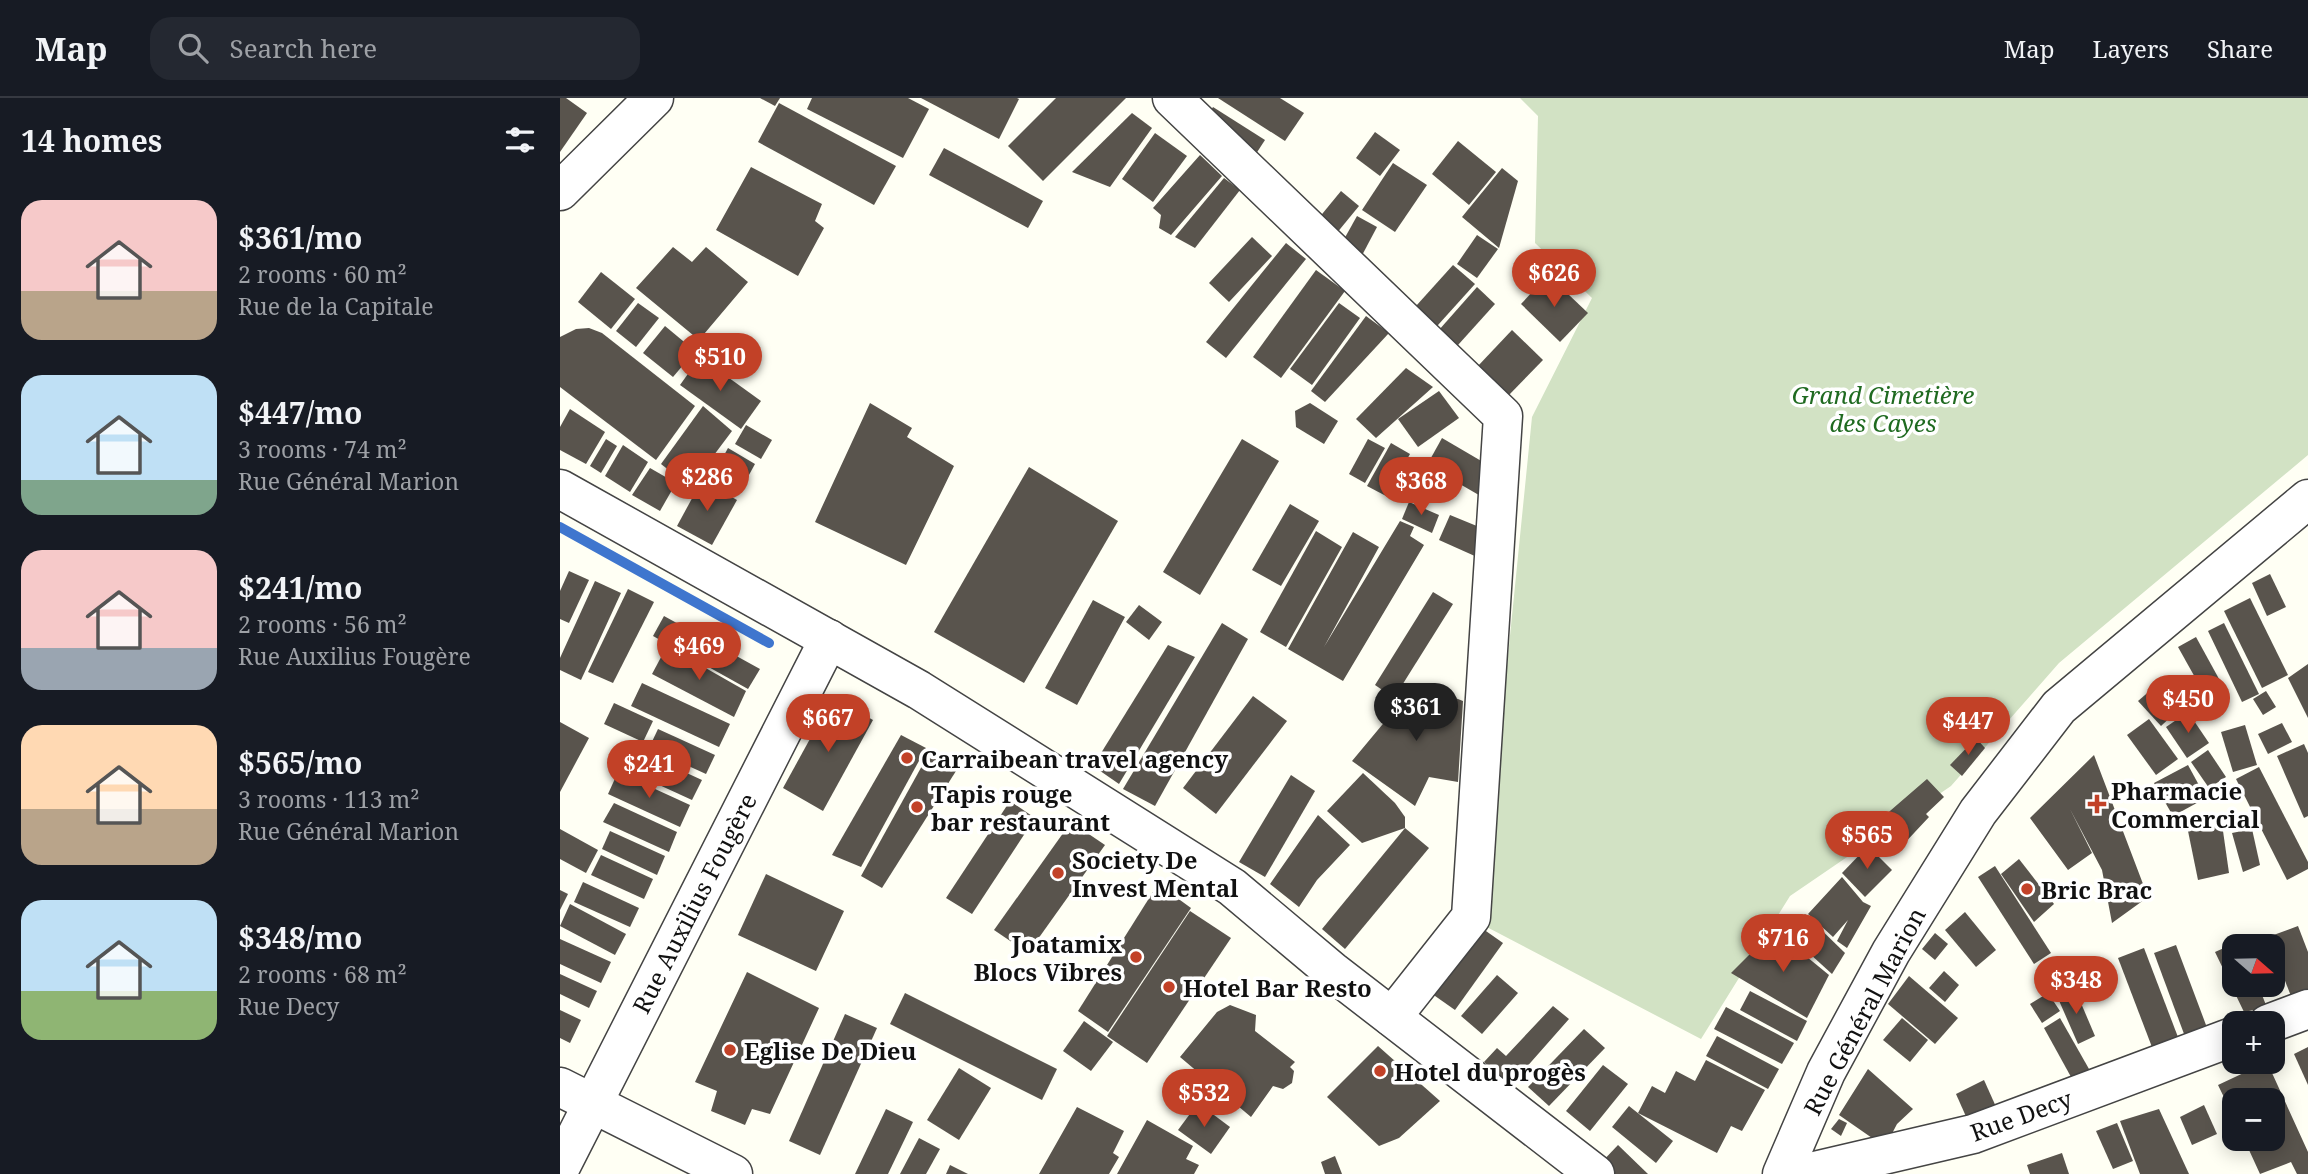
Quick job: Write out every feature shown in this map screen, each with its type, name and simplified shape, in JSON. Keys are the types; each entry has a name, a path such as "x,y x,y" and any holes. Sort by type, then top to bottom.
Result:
{"street":[{"path":"560,191 654,98"},
{"path":"1172,98 1503,416 1471,917 1392,1017"},
{"path":"560,489 829,639 1025,754 1232,887 1392,1017 1595,1174"},
{"name":"Rue Général Marion","path":"1782,1174 1826,1072 1891,952 1978,812 2051,717 2059,707 2308,499"},
{"name":"Rue Auxilius Fougère","path":"560,1168 577,1094 829,639"},
{"path":"2285,1018 2308,1009"},
{"name":"Rue Decy","path":"1802,1174 1973,1134 2222,1041"},
{"path":"577,1094 733,1174"}],"green space":[{"name":"Grand Cimetière des Cayes","path":"1520,98 2308,98 2308,455 2059,663 1951,786 1790,896 1701,1039 1481,924 1532,417 1592,298 1535,243 1538,116"}],"building":[{"path":"560,98 566,98 587,113 560,152"},
{"path":"760,98 780,98 775,106"},
{"path":"812,98 908,98 929,109 903,158 807,109"},
{"path":"921,98 1017,98 1019,99 999,139"},
{"path":"1056,98 1126,98 1043,181 1008,146"},
{"path":"1218,98 1280,98 1304,113 1285,141"},
{"path":"779,103 896,166 874,205 758,142"},
{"path":"1213,107 1265,140 1250,163 1198,130"},
{"path":"1132,113 1152,128 1110,187 1072,172"},
{"path":"1375,132 1400,150 1380,176 1356,158"},
{"path":"1155,133 1187,156 1153,202 1122,179"},
{"path":"1458,141 1496,172 1469,205 1432,174"},
{"path":"944,148 1043,201 1028,228 929,175"},
{"path":"1200,155 1222,176 1171,235 1159,228 1161,215 1153,208"},
{"path":"1393,163 1427,185 1395,232 1362,210"},
{"path":"751,167 822,204 815,221 824,228 798,276 716,230"},
{"path":"1502,168 1518,181 1499,248 1462,217"},
{"path":"1224,178 1240,190 1195,248 1175,237"},
{"path":"1341,191 1359,206 1336,234 1318,219"},
{"path":"1357,216 1377,227 1359,261 1338,250"},
{"path":"1477,235 1498,249 1477,278 1457,264"},
{"path":"1252,237 1272,256 1229,302 1209,283"},
{"path":"1286,243 1306,259 1226,358 1206,342"},
{"path":"673,247 692,262 706,247 748,282 699,340 636,288"},
{"path":"1453,265 1475,284 1429,335 1407,316"},
{"path":"1316,270 1345,291 1281,378 1253,357"},
{"path":"601,272 635,299 611,329 578,302"},
{"path":"1548,275 1588,313 1560,342 1521,304"},
{"path":"1477,287 1495,304 1449,355 1431,339"},
{"path":"638,303 659,318 636,347 616,331"},
{"path":"1339,303 1360,318 1312,385 1290,369"},
{"path":"1366,316 1389,333 1325,402 1311,391"},
{"path":"665,326 695,351 673,377 643,353"},
{"path":"589,328 602,333 695,406 656,460 560,387 560,337 576,329"},
{"path":"1512,330 1543,360 1508,396 1477,367"},
{"path":"700,357 761,401 741,429 680,385"},
{"path":"1406,368 1433,387 1376,438 1356,419"},
{"path":"1439,391 1459,418 1418,447 1398,419"},
{"path":"870,403 912,428 907,437 954,466 906,565 815,522"},
{"path":"1310,403 1338,421 1324,444 1296,427 1295,411"},
{"path":"703,406 732,431 690,487 661,464"},
{"path":"570,409 605,432 586,464 560,450 560,427"},
{"path":"746,425 772,440 761,459 735,444"},
{"path":"1442,438 1483,462 1484,498 1427,465"},
{"path":"606,439 617,446 601,473 590,466"},
{"path":"1242,439 1279,461 1200,595 1163,572"},
{"path":"1368,439 1385,448 1365,483 1349,474"},
{"path":"1391,443 1410,454 1386,496 1367,486"},
{"path":"623,445 648,462 630,492 605,476"},
{"path":"728,448 755,464 738,495 711,479"},
{"path":"1029,467 1118,521 1024,683 934,632"},
{"path":"650,468 676,483 660,511 632,495"},
{"path":"1428,472 1448,483 1439,500 1420,489"},
{"path":"702,480 737,500 712,545 677,526"},
{"path":"1409,502 1439,515 1432,533 1402,519"},
{"path":"1290,504 1319,521 1281,586 1252,570"},
{"path":"1450,515 1489,531 1477,557 1439,540"},
{"path":"1400,521 1414,527 1410,536 1424,545 1343,681 1288,649 1353,532 1379,547 1324,647"},
{"path":"1316,531 1342,547 1286,647 1260,632"},
{"path":"569,571 589,580 569,623 560,619 560,591"},
{"path":"2270,574 2286,607 2267,616 2252,583"},
{"path":"595,581 621,593 581,680 560,670 560,658"},
{"path":"628,589 654,602 613,683 588,672"},
{"path":"1433,592 1453,604 1394,698 1375,685"},
{"path":"2250,598 2288,675 2262,688 2224,611"},
{"path":"1093,600 1125,617 1077,705 1045,688"},
{"path":"1139,605 1162,622 1149,640 1126,622"},
{"path":"664,616 760,669 748,689 653,636"},
{"path":"1222,623 1248,639 1155,806 1123,789"},
{"path":"2224,623 2259,694 2242,702 2208,631"},
{"path":"2196,637 2224,688 2206,697 2178,647"},
{"path":"1168,645 1195,657 1119,784 1093,766"},
{"path":"667,646 746,691 734,717 652,674"},
{"path":"2308,664 2308,718 2288,678"},
{"path":"642,683 730,724 719,747 631,706"},
{"path":"1417,683 1463,701 1458,782 1429,777 1415,806 1352,761"},
{"path":"2152,689 2175,713 2161,726 2138,701"},
{"path":"2266,691 2276,707 2263,715 2253,699"},
{"path":"1253,696 1287,721 1216,814 1183,788"},
{"path":"833,697 873,720 823,811 783,788"},
{"path":"614,703 653,721 643,742 604,724"},
{"path":"2188,712 2209,743 2187,758 2166,727"},
{"path":"2149,719 2178,759 2156,775 2127,735"},
{"path":"560,722 589,738 560,792"},
{"path":"2282,723 2292,742 2268,754 2258,734"},
{"path":"2245,725 2257,765 2233,772 2221,732"},
{"path":"658,729 715,755 706,774 649,748"},
{"path":"901,735 926,748 861,867 832,855"},
{"path":"1976,738 1985,748 1962,776 1950,765"},
{"path":"2304,744 2308,753 2308,816 2304,818 2277,756"},
{"path":"630,747 702,780 692,800 620,767"},
{"path":"2208,750 2226,777 2209,788 2191,762"},
{"path":"928,755 956,771 882,888 861,876"},
{"path":"2094,755 2148,897 2112,923 2102,870 2070,809 2092,853 2068,870 2030,818"},
{"path":"2188,765 2206,798 2173,816 2154,783"},
{"path":"2259,767 2308,862 2308,869 2287,880 2236,779"},
{"path":"618,772 690,805 680,827 608,794"},
{"path":"1363,773 1395,803 1405,817 1405,828 1362,843 1327,811"},
{"path":"1291,775 1315,791 1265,877 1239,862"},
{"path":"1927,779 1944,797 1926,814 1929,817 1900,848 1879,830 1886,820 1883,817"},
{"path":"1010,801 1035,818 972,914 946,898"},
{"path":"614,803 677,832 669,852 603,822"},
{"path":"1318,815 1350,845 1317,880 1299,907 1270,884"},
{"path":"1071,822 1105,845 1028,953 994,930"},
{"path":"2222,824 2229,873 2198,880 2188,831"},
{"path":"1405,828 1429,848 1345,949 1322,929"},
{"path":"560,829 598,850 586,873 560,859"},
{"path":"2252,829 2260,865 2243,872 2232,833"},
{"path":"610,831 665,856 657,875 602,849"},
{"path":"1868,846 1892,870 1865,897 1842,873"},
{"path":"601,855 653,879 644,899 591,875"},
{"path":"2019,859 2054,904 2034,922 2001,874"},
{"path":"1995,866 2051,953 2034,964 1978,877"},
{"path":"766,874 844,911 816,971 738,935"},
{"path":"1842,877 1863,902 1871,906 1847,948 1837,941 1848,920 1833,937 1808,914"},
{"path":"583,882 639,908 630,927 574,902"},
{"path":"1158,884 1191,908 1108,1032 1078,1011"},
{"path":"560,890 568,894 560,910"},
{"path":"570,904 626,934 615,955 560,926"},
{"name":"Hotel Bar Resto","path":"1190,911 1231,938 1147,1063 1107,1036"},
{"path":"1965,912 1996,950 1976,967 1945,930"},
{"path":"1805,914 1845,953 1832,974 1788,934"},
{"path":"1466,917 1503,943 1455,1010 1418,984"},
{"path":"2298,926 2308,952 2308,1004 2296,1009 2286,983 2286,934 2276,934"},
{"path":"1774,930 1829,975 1807,1018 1731,973"},
{"path":"1935,933 1948,944 1935,960 1922,949"},
{"path":"560,939 611,962 601,983 560,964"},
{"path":"2176,945 2209,1033 2187,1042 2154,953"},
{"path":"2144,948 2181,1045 2155,1055 2118,958"},
{"path":"2222,949 2222,966 2215,952"},
{"path":"1944,971 1959,985 1945,1002 1929,988"},
{"path":"747,972 819,1008 770,1114 752,1109 745,1125 711,1111 717,1091 695,1082"},
{"path":"560,974 597,991 589,1008 560,994"},
{"path":"1497,975 1518,993 1482,1034 1461,1016"},
{"path":"1909,976 1958,1018 1935,1044 1888,1004"},
{"path":"2075,989 2095,1036 2078,1044 2057,996"},
{"path":"1750,991 1807,1021 1797,1041 1740,1010"},
{"path":"905,993 1057,1069 1042,1100 890,1024"},
{"path":"2048,993 2060,1011 2042,1023 2030,1004"},
{"path":"2237,998 2263,998 2268,1010 2266,1011 2244,1011"},
{"path":"1230,1005 1256,1015 1255,1031 1295,1062 1290,1067 1294,1071 1292,1083 1283,1089 1273,1086 1251,1117 1180,1057 1217,1012"},
{"path":"1553,1006 1569,1019 1510,1086 1484,1062 1497,1048 1506,1056"},
{"path":"1726,1007 1794,1043 1782,1064 1714,1029"},
{"path":"560,1010 581,1020 570,1043 560,1038"},
{"path":"845,1014 877,1028 820,1155 789,1141"},
{"path":"1902,1018 1928,1040 1910,1062 1883,1040"},
{"path":"2060,1018 2093,1076 2076,1086 2044,1028"},
{"path":"1084,1021 1113,1042 1091,1071 1063,1051"},
{"path":"1584,1029 1605,1048 1549,1106 1528,1087"},
{"path":"1717,1036 1779,1069 1768,1089 1706,1056"},
{"name":"Hotel du progès","path":"1378,1046 1440,1101 1399,1138 1379,1146 1327,1097"},
{"path":"2308,1047 2308,1085 2294,1054"},
{"path":"1706,1060 1765,1090 1742,1131 1731,1126 1717,1153 1638,1113 1652,1086 1665,1093 1676,1071 1695,1081"},
{"path":"1603,1065 1628,1084 1590,1131 1566,1111"},
{"path":"959,1068 991,1088 959,1140 927,1120"},
{"path":"1868,1069 1913,1109 1897,1124 1885,1147 1839,1115"},
{"path":"2241,1074 2272,1074 2279,1088 2222,1088 2222,1093 2218,1085"},
{"path":"1984,1080 1997,1109 1968,1121 1956,1094"},
{"path":"2285,1102 2308,1152 2308,1174 2297,1174 2291,1162 2260,1174 2249,1151 2285,1151"},
{"path":"1198,1103 1230,1127 1211,1154 1178,1130"},
{"path":"2204,1105 2217,1134 2192,1145 2180,1117"},
{"path":"1629,1106 1673,1141 1656,1163 1612,1127"},
{"path":"1077,1107 1124,1131 1113,1153 1119,1157 1109,1174 1039,1174"},
{"path":"886,1109 913,1122 888,1174 855,1174"},
{"path":"2159,1109 2189,1174 2140,1174 2120,1121"},
{"path":"1839,1119 1847,1123 1841,1136 1831,1129"},
{"path":"1147,1120 1193,1146 1186,1159 1199,1165 1194,1174 1117,1174"},
{"path":"2117,1123 2133,1161 2113,1169 2096,1131"},
{"path":"919,1138 940,1149 926,1174 900,1174"},
{"path":"1618,1145 1648,1174 1607,1174 1598,1166"},
{"path":"2062,1153 2069,1174 2030,1174 2027,1165"},
{"path":"1335,1156 1342,1174 1325,1174 1321,1162"},
{"path":"950,1165 968,1174 946,1174"}],"waterway":[{"path":"560,527 769,643"}],"place":[{"name":"Carraibean travel agency","path":"907,758"},
{"name":"Pharmacie Commercial","path":"2097,804"},
{"name":"Tapis rouge bar restaurant","path":"917,807"},
{"name":"Society De Invest Mental","path":"1058,873"},
{"name":"Bric Brac","path":"2027,889"},
{"name":"Joatamix Blocs Vibres","path":"1136,957"},
{"name":"Hotel Bar Resto","path":"1169,987"},
{"name":"Eglise De Dieu","path":"730,1050"},
{"name":"Hotel du progès","path":"1380,1071"}]}
